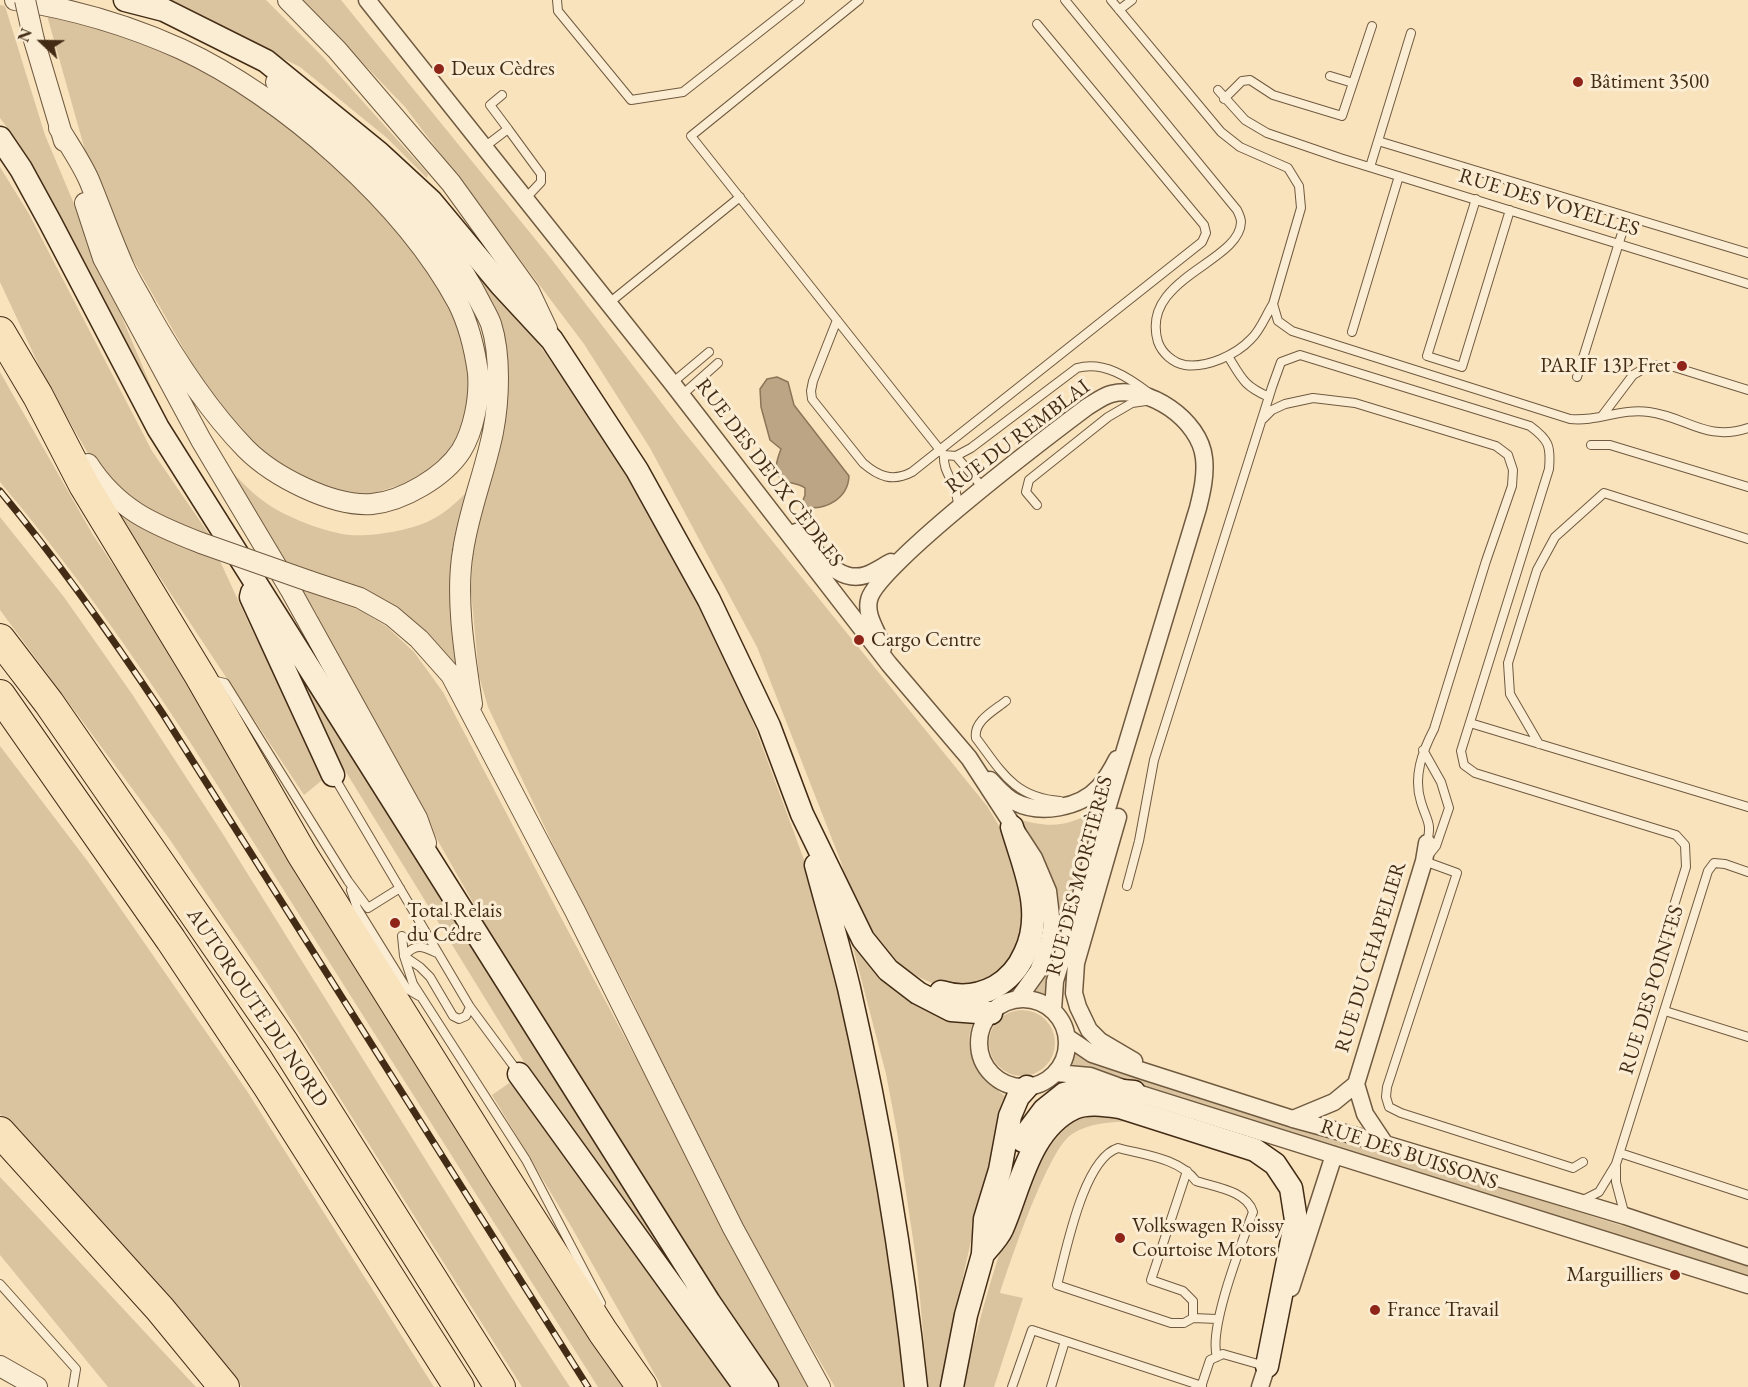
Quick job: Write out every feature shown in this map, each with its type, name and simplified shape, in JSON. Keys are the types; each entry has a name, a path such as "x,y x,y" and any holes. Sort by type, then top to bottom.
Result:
{"highway":[{"path":"0,332 38,396 84,485 200,676 302,854 604,1322 642,1387"},
{"name":"AUTOROUTE DU NORD","path":"0,639 49,703 283,1042 500,1387"},
{"name":"AUTOROUTE DU NORD","path":"0,695 171,940 268,1086 459,1387"},
{"path":"0,1132 160,1309 224,1387"}],"main road":[{"path":"125,0 164,10 266,61 379,153 431,201 501,285 552,340 637,470 709,600 769,726 802,814 863,939 888,970 918,993 951,1010 992,1013"},
{"path":"0,138 35,195 158,428 709,1302 767,1387"},
{"path":"255,583 251,597 333,775"},
{"path":"802,814 848,987 886,1165 906,1293 916,1387"},
{"path":"888,970 950,995 967,996 991,989 1021,963 1029,945 1035,914 1033,898 1012,827"},
{"path":"519,1074 745,1387"},
{"path":"983,1254 985,1219 1000,1170 1010,1116 1018,1097 1027,1087"},
{"path":"951,1387 966,1315 983,1254 1026,1134 1044,1110 1064,1094 1088,1088 1134,1092"},
{"path":"983,1254 1001,1231 1037,1142 1057,1119 1075,1107 1099,1104 1120,1107 1255,1150 1275,1164 1291,1188 1296,1220 1264,1377"}],"street":[{"path":"15,0 69,9 128,28 181,50 234,78 286,114 362,181 418,241 459,305 478,375 476,406 471,428 461,451 442,471 420,488 399,497 371,504 341,500 303,489 276,474 249,452 219,420 162,336 125,270 88,177 59,128"},
{"path":"25,0 59,128 103,258 201,440 290,589 417,818 436,870"},
{"path":"288,0 337,50 451,183 529,291 552,340"},
{"name":"RUE DES DEUX CÈDRES","path":"367,0 677,389 889,664 969,758 1034,858 1048,891 1052,925 1049,941 1038,971 1018,999"},
{"path":"236,45 404,198 442,241 469,281 491,325 498,369 498,401 491,441 462,552 460,583 463,631 474,716"},
{"name":"RUE DU REMBLAI","path":"889,664 872,622 868,600 880,580 984,489 1087,407 1111,394 1132,393 1159,400"},
{"path":"38,396 102,485 135,513 162,528 201,543 360,598 392,616 419,639 451,675 575,911 734,1228 820,1387"},
{"name":"RUE DES MORTIÈRES","path":"1053,1010 1055,981 1121,769 1125,746 1144,690 1204,485 1204,456 1198,439 1189,425 1176,412 1159,400"},
{"name":"RUE DU REMBLAI","path":"774,515 804,538 837,572 850,577 865,576 915,547"},
{"name":"RUE DES MORTIÈRES","path":"1144,690 1144,713 1137,747 1076,963 1074,993 1089,1030 1100,1041 1152,1074"},
{"path":"969,758 1004,794 1023,805 1038,809 1055,808 1076,802 1098,789 1125,746"},
{"name":"RUE DU CHAPELIER","path":"1385,1144 1365,1114 1356,1084 1424,861 1427,843"},
{"path":"1018,999 1042,1003 1053,1010 1060,1018 1067,1037 1065,1056 1056,1073 1038,1084 1027,1087 1014,1086 991,1073 980,1049 980,1036 984,1024 992,1013 1004,1004 1018,999"},
{"name":"RUE DES BUISSONS","path":"1067,1037 1092,1054 1152,1074 1293,1119 1385,1144 1625,1216 1748,1257"},
{"name":"RUE DES BUISSONS","path":"1056,1073 1090,1076 1134,1092 1748,1285"},
{"name":"RUE DU CHAPELIER","path":"1293,1119 1334,1102 1356,1084"},
{"path":"1264,1377 1334,1155"},
{"path":"0,1366 37,1387"}],"lane":[{"path":"557,0 558,12 631,100 683,92 800,0"},
{"path":"859,0 691,136 942,452 944,468 956,493 959,510"},
{"path":"1065,0 1237,210 1242,220 1240,229 1232,242 1173,289 1156,316 1156,332 1160,346 1170,359 1185,365 1228,356 1252,339 1273,304 1301,208 1299,186 1288,168 1240,147 1221,132 1111,0"},
{"path":"1119,10 1132,0"},
{"path":"837,320 811,391 812,399 863,463 873,472 888,478 900,478 942,452 1202,242 1206,233 1204,225 1037,24"},
{"path":"1224,99 1242,81 1250,80 1273,94 1342,116 1372,26"},
{"path":"1370,167 1412,33"},
{"path":"1330,76 1353,83"},
{"name":"RUE DES VOYELLES","path":"1218,90 1245,120 1267,133 1340,158 1748,284"},
{"path":"502,94 490,105 541,174 541,182 524,199"},
{"path":"483,148 508,129"},
{"path":"1378,141 1748,253"},
{"path":"1352,332 1399,176"},
{"path":"609,303 740,197"},
{"path":"1476,200 1427,356 1461,367 1510,210"},
{"path":"1577,377 1627,217"},
{"path":"1273,304 1278,321 1292,331 1570,419 1587,421 1631,410 1652,412 1712,432 1732,433 1748,428"},
{"path":"677,389 709,352"},
{"path":"1127,886 1139,841 1154,760 1269,397 1281,362 1300,355 1530,426 1543,436 1550,450 1549,469 1461,751 1464,765 1475,773 1676,835 1685,845 1686,867 1662,944"},
{"path":"1228,356 1243,382 1269,397"},
{"path":"677,389 718,363"},
{"path":"956,456 971,448 1077,368 1088,365 1111,370 1130,379 1159,400"},
{"path":"1602,416 1633,375 1650,365 1674,367 1748,390"},
{"path":"1261,422 1272,410 1285,404 1313,398 1355,403 1496,446 1508,455 1513,470 1512,486 1486,561 1434,729 1423,750 1419,765 1420,800 1431,829 1427,843"},
{"path":"1037,505 1026,492 1029,480 1108,417 1132,403 1159,400"},
{"path":"1591,445 1610,445 1748,487"},
{"path":"942,452 956,456 984,489"},
{"path":"1539,744 1510,694 1508,663 1538,570 1555,537 1604,493 1748,539"},
{"path":"200,676 225,683 348,880 368,908 400,888"},
{"path":"1006,701 978,724 975,731 976,738 1008,781 1025,792 1055,801 1076,802"},
{"path":"1470,723 1748,807"},
{"path":"1423,750 1442,782 1449,808 1436,846 1424,861 1457,873 1387,1087 1386,1097 1389,1107 1401,1113 1573,1168 1583,1162"},
{"path":"333,775 470,1007 519,1074"},
{"name":"RUE DES POINTES","path":"1616,1164 1708,871 1714,863 1725,864 1748,872"},
{"path":"348,880 357,908 407,989 422,998"},
{"path":"381,900 386,909"},
{"path":"402,936 404,956 413,984 526,1160 604,1322"},
{"path":"404,956 412,948 419,946 439,954"},
{"path":"404,956 430,977 453,1016 459,1019 466,1016 470,1007"},
{"path":"1665,1011 1748,1037"},
{"path":"1217,1319 1193,1318 1184,1323 1171,1323 1057,1285 1082,1194 1093,1171 1110,1150 1118,1148 1175,1164 1187,1171 1196,1181 1245,1197 1251,1204 1253,1212 1217,1319 1214,1350 1217,1357"},
{"path":"1620,1153 1748,1195"},
{"path":"1578,1203 1599,1192 1616,1164"},
{"path":"1616,1164 1616,1182 1625,1216"},
{"path":"1187,1171 1151,1280 1183,1291 1193,1301 1193,1318"},
{"path":"0,1284 76,1369 73,1387"},
{"path":"1012,1387 1032,1330 1178,1383 1201,1386 1210,1360 1223,1354 1264,1377"},
{"path":"1051,1387 1065,1341"}],"shaded area":[{"path":"158,0 266,0 322,56 428,174 427,178 387,138 300,67 198,16"},
{"path":"302,0 341,0 549,256 680,427 987,806 1004,834 1025,894 1022,944 997,978 957,988 930,982 911,972 879,942 866,923 847,882 757,647 650,448 584,344 405,107"},
{"path":"0,5 5,6 45,135 153,391 21,147 0,118"},
{"path":"46,12 144,42 233,85 323,154 411,245 441,291 466,340 471,376 469,405 461,432 446,456 422,478 365,496 330,491 298,480 255,451 210,395 128,251 90,168"},
{"path":"0,167 29,214 152,451 211,537 162,520 139,506 115,484 89,455 48,385 0,282"},
{"path":"423,204 476,263 538,343 589,416 645,505 721,646 755,727 806,865 832,953 867,1103 908,1387 835,1387 762,1262 694,1134 633,1001 557,853 488,707 479,676 471,591 473,552 506,365"},
{"path":"0,372 93,535 140,605 274,831 376,993 523,1236 624,1387 598,1387 190,742 99,609 0,482"},
{"path":"777,377 788,382 794,405 849,476 848,484 840,497 827,505 804,507 802,503 805,488 785,481 778,475 776,467 781,449 770,440 761,407 760,389 767,379"},
{"path":"211,447 245,486 269,505 308,524 341,534 369,535 413,527 441,514 467,492 460,679 434,647 274,555"},
{"path":"116,511 150,530 220,561 326,777 304,795"},
{"path":"0,517 64,597 132,694 221,831 506,1289 570,1387 522,1387 268,984 168,837 0,610"},
{"path":"301,589 359,610 386,626 414,652 443,692 811,1387 777,1387 538,1017 313,621 318,616"},
{"path":"272,625 364,776 753,1387 529,1070 341,764"},
{"path":"0,746 89,863 247,1091 434,1387 242,1387 111,1233 0,1114"},
{"path":"1099,810 1046,995 1034,990 1052,948 1059,924 1058,896 1048,869 1020,820 1061,824"},
{"path":"849,932 974,1019 969,1040 973,1060 987,1081 1007,1097 971,1241 943,1387 928,1387 917,1266 897,1132 886,1074"},
{"path":"1015,1010 1029,1010 1041,1015 1050,1024 1055,1043 1053,1056 1046,1067 1029,1076 1015,1076 1003,1071 994,1062 989,1050 989,1036 994,1024 1003,1015"},
{"path":"1076,1051 1085,1058 1748,1265 1748,1276 1084,1069 1070,1069"},
{"path":"515,1079 737,1387 662,1387 572,1228 492,1095"},
{"path":"1104,1112 1130,1121 1093,1125 1072,1134 1062,1144 1052,1161 1031,1208 1000,1293 1023,1298 994,1387 963,1387 1002,1246 1032,1170 1048,1142 1065,1125"},
{"path":"0,1177 196,1387 108,1387 0,1255"}],"railway":[{"path":"0,491 84,600 163,714 588,1387"}],"place":[{"name":"Deux Cèdres","path":"439,69"},
{"name":"Bâtiment 3500","path":"1578,82"},
{"name":"PARIF 13P Fret","path":"1682,366"},
{"name":"Cargo Centre","path":"859,640"},
{"name":"Total Relais du Cédre","path":"395,923"},
{"name":"Volkswagen Roissy Courtoise Motors","path":"1120,1238"},
{"name":"Marguilliers","path":"1675,1275"},
{"name":"France Travail","path":"1375,1310"}]}
